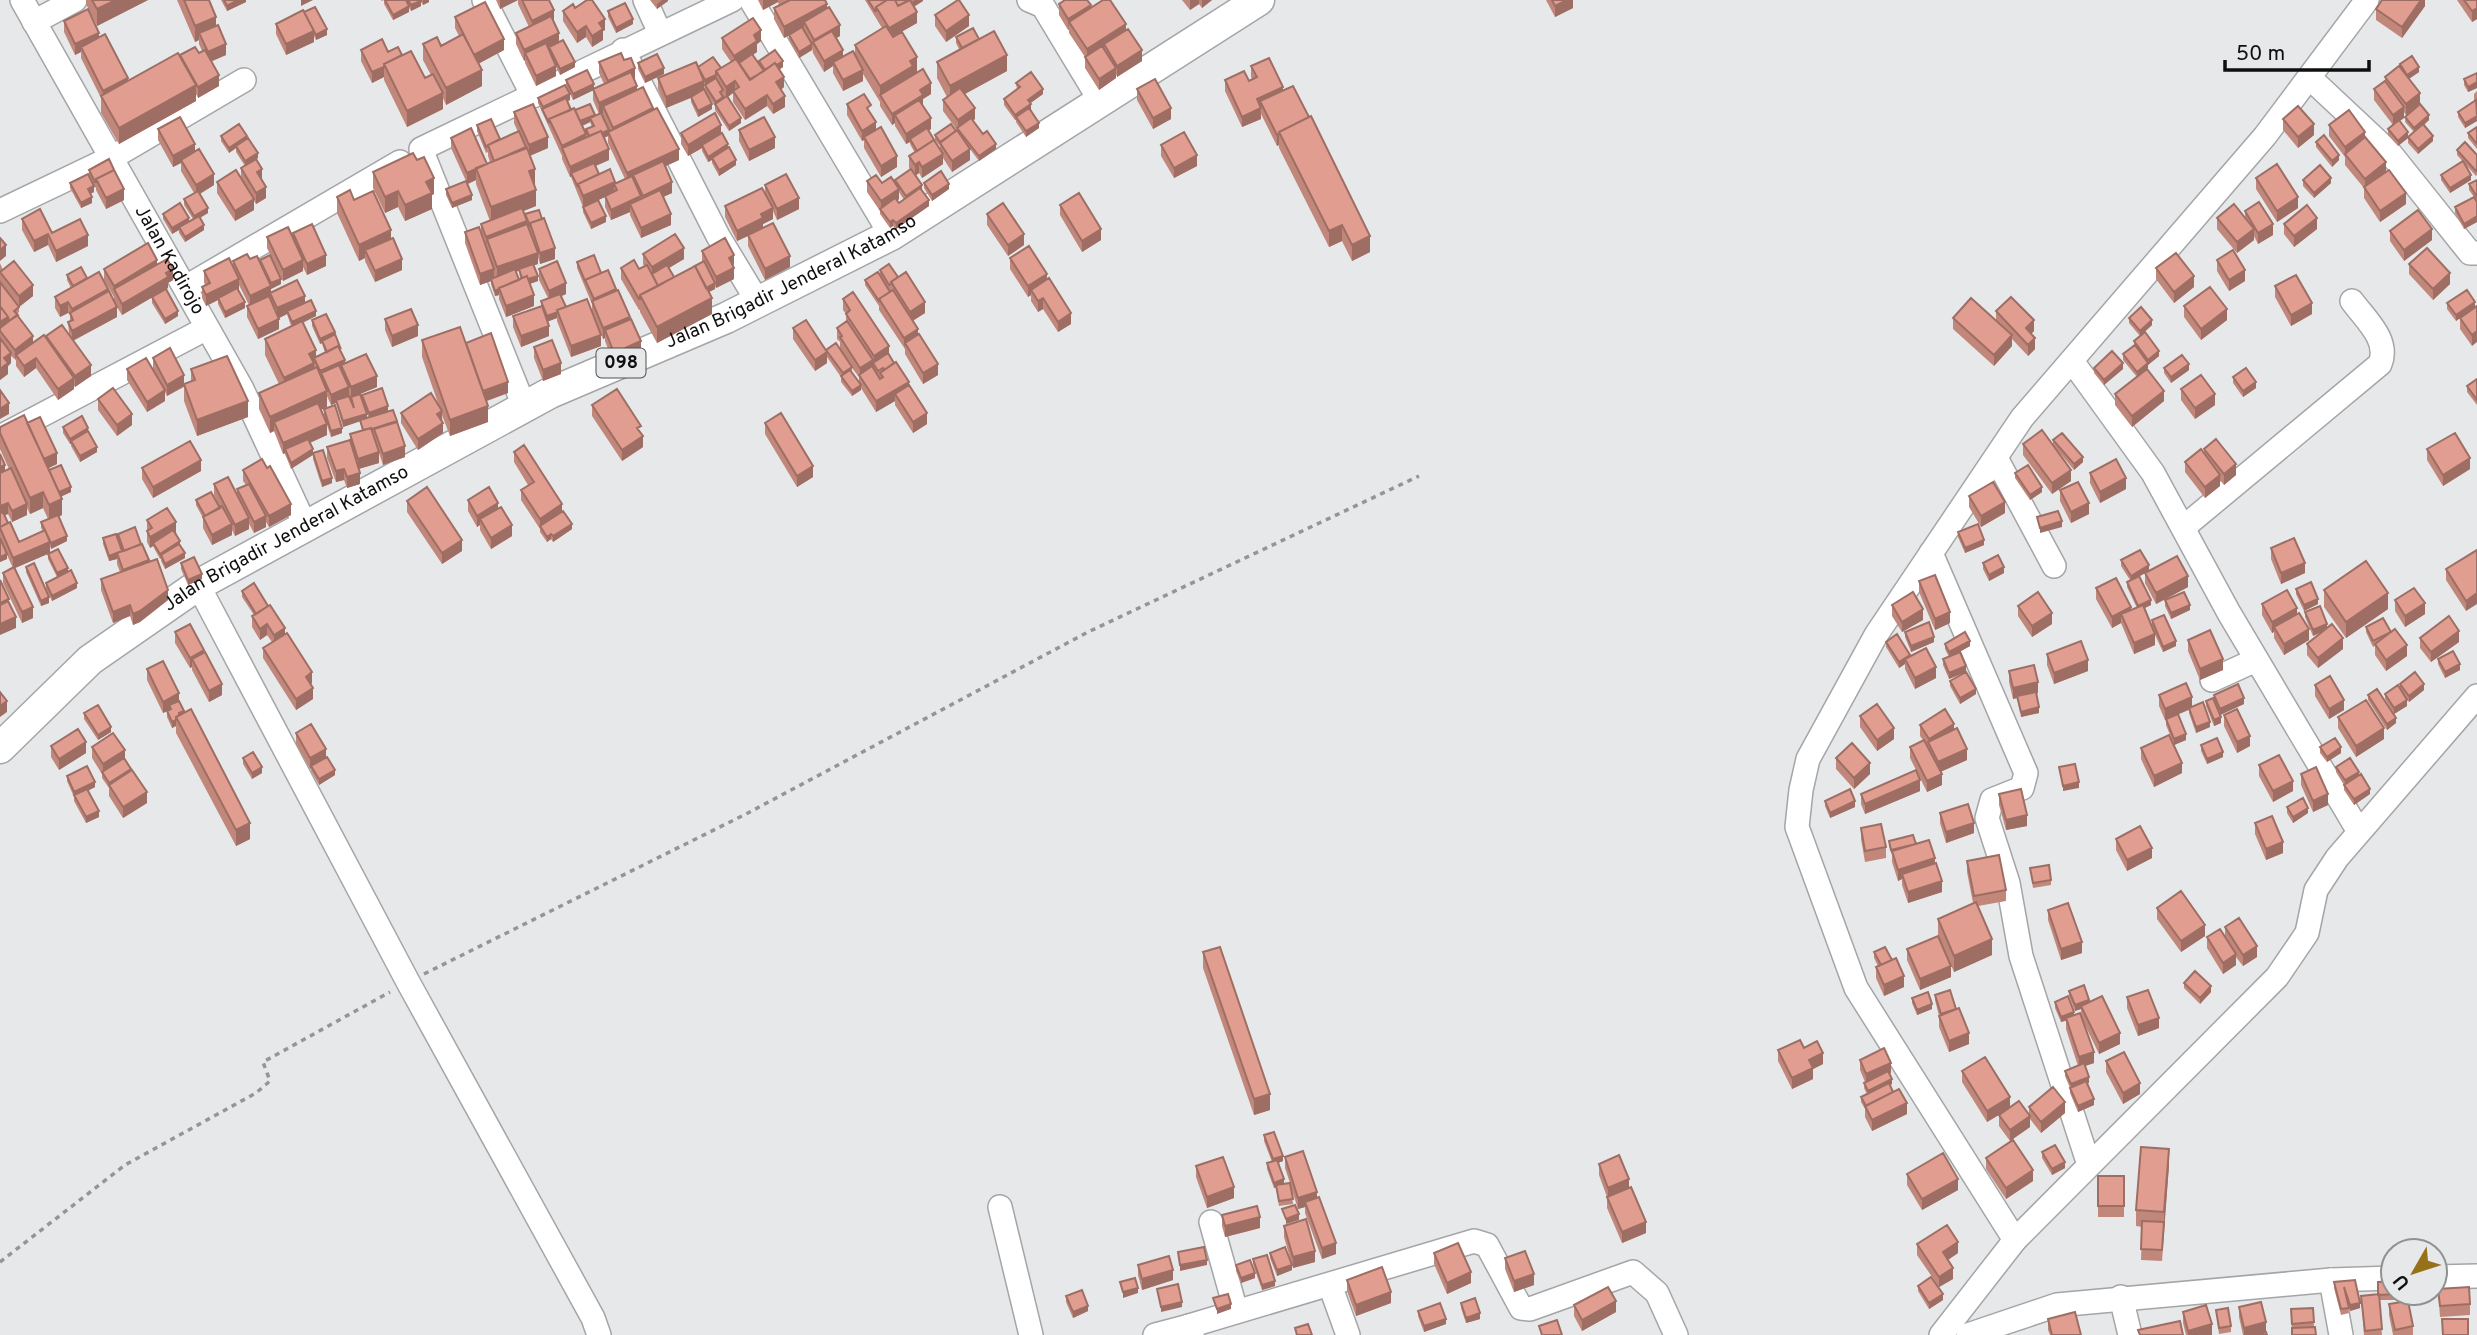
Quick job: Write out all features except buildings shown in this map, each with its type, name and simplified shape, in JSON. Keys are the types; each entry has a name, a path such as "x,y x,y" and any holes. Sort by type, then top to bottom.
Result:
{"main road":[{"name":"Jalan Brigadir Jenderal Katamso","path":"0,748 90,660 198,585 524,407 758,302 891,235 1259,0"}],"street":[{"name":"Jalan Kadirojo","path":"22,0 113,156 242,389 305,525"},
{"path":"34,22 75,0"},
{"path":"484,0 533,96"},
{"path":"645,0 660,33"},
{"path":"186,287 421,149 732,0"},
{"path":"751,0 891,235"},
{"path":"1029,0 1043,6 1101,102"},
{"path":"1050,19 1065,0"},
{"path":"2015,1240 1856,988 1797,827 1808,759 1876,635 2022,418 2311,79 2367,0"},
{"path":"623,50 719,236 758,302"},
{"path":"2311,79 2390,153 2470,253 2477,253"},
{"path":"0,211 113,156 244,80"},
{"path":"421,149 524,407"},
{"path":"2184,527 2380,364 2384,354 2381,341 2352,301"},
{"path":"0,437 206,328"},
{"path":"2072,361 2153,473 2256,660 2358,830"},
{"path":"1996,458 2054,566"},
{"path":"1931,553 2026,773 2022,788 1992,800 1987,818 2008,883 2021,956 2089,1166"},
{"path":"198,585 408,982 586,1306 599,1335"},
{"path":"2212,680 2256,660"},
{"path":"1941,1335 2015,1240 2277,977 2307,933 2316,890 2358,830 2477,696"},
{"path":"1000,1207 1031,1335"},
{"path":"1211,1222 1236,1311"},
{"path":"1155,1335 1191,1331 1236,1311 1439,1250 1482,1242 1490,1249 1504,1281 1521,1308 1530,1309 1633,1272 1657,1293 1676,1335"},
{"path":"2449,1277 2477,1276"},
{"path":"1968,1335 2057,1305 2121,1297 2379,1278"},
{"path":"2332,1280 2341,1335"},
{"path":"1329,1285 1348,1335"},
{"path":"2121,1297 2130,1335"}],"path":[{"path":"0,1262 125,1165 256,1093 270,1081 263,1062 408,982 746,814 1088,632 1419,476"}]}
